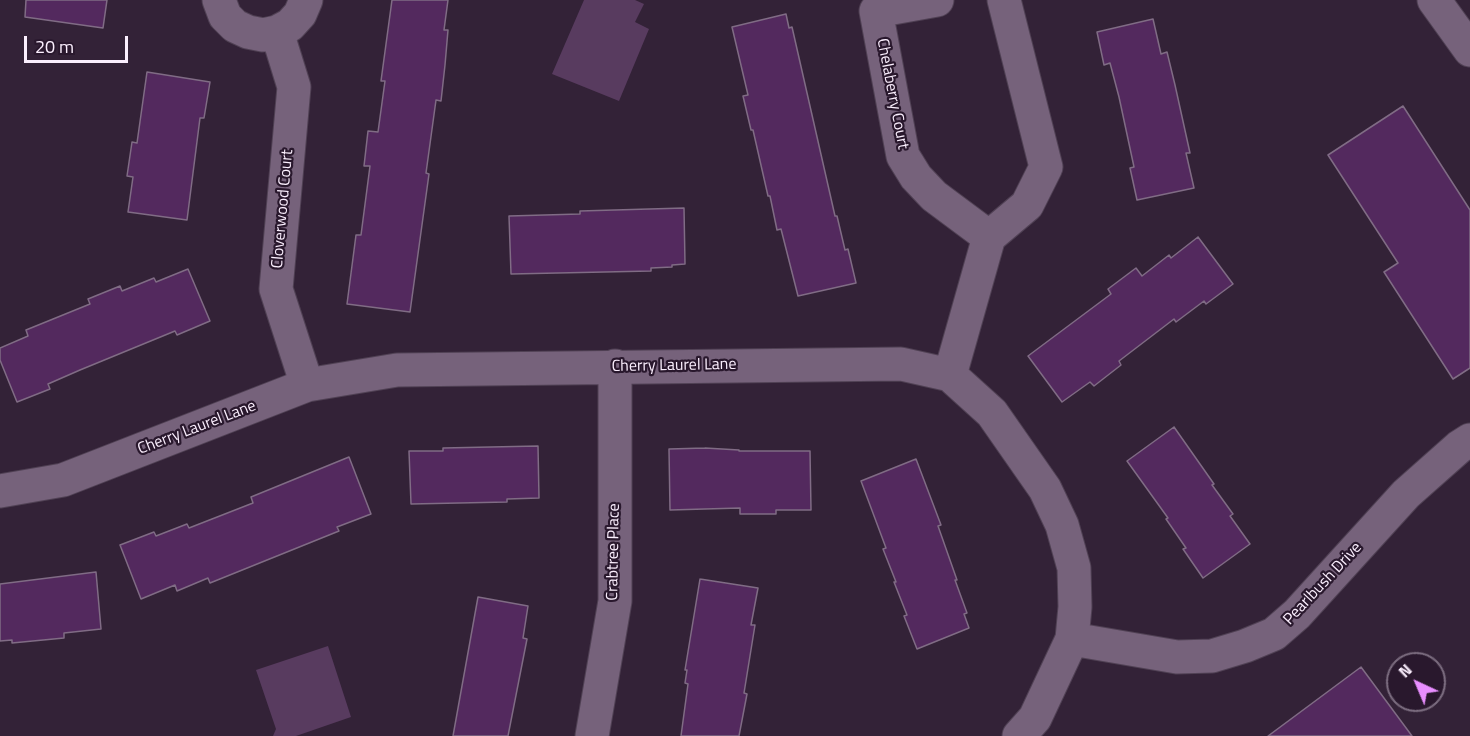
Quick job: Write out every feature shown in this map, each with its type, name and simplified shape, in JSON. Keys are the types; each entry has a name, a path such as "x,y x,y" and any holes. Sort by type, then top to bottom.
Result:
{"street":[{"path":"219,0 225,16 235,26 248,32 263,34 277,32 290,25 300,14 306,0"},
{"name":"Chelaberry Court","path":"937,0 876,12 903,156 916,177 934,196 989,237"},
{"path":"950,375 989,237 1027,206 1046,167 1004,0"},
{"path":"1434,0 1470,50"},
{"name":"Cloverwood Court","path":"277,32 294,87 276,289 306,385"},
{"name":"Cherry Laurel Lane","path":"0,491 63,480 306,385 397,370 901,364 950,375 992,413 1046,489 1062,525 1074,568 1076,607 1072,639 1035,718 1019,736"},
{"name":"Crabtree Place","path":"592,736 615,601 615,366"},
{"name":"Pearlbush Drive","path":"1072,639 1177,657 1212,656 1274,634 1297,614 1406,494 1470,440"}],"shaded area":[{"path":"584,0 635,0 644,4 635,22 649,29 619,101 552,74"},
{"path":"328,646 351,717 296,736 273,736 276,729 256,670"}],"building":[{"path":"26,0 107,0 103,28 25,17"},
{"path":"392,0 448,0 444,30 448,30 441,101 436,100 426,173 429,174 410,312 347,304 356,235 361,235 370,166 364,166 368,131 378,132 385,81 381,81"},
{"path":"786,14 789,28 792,27 835,216 837,216 845,250 848,249 856,283 798,296 781,229 777,230 753,130 751,130 743,96 748,95 732,27"},
{"path":"1153,19 1161,54 1167,52 1190,153 1186,153 1194,188 1137,200 1130,168 1134,167 1119,97 1110,63 1104,65 1097,32"},
{"path":"147,72 210,82 204,118 200,118 187,220 128,212 133,177 127,176 132,142 137,143"},
{"path":"1403,106 1470,210 1470,368 1453,379 1384,272 1398,263 1328,155"},
{"path":"684,208 685,264 651,268 651,271 511,274 509,216"},
{"path":"1198,237 1233,284 1206,304 1204,301 1176,322 1174,319 1119,361 1121,365 1094,386 1090,382 1062,402 1028,356 1111,294 1108,289 1136,268 1142,276 1169,255 1171,258"},
{"path":"188,269 210,321 177,335 175,331 80,370 48,384 50,389 17,402 0,360 0,348 28,336 26,330 90,304 88,299 120,286 122,291 154,278 156,282"},
{"path":"1174,427 1214,484 1212,485 1233,514 1230,516 1250,544 1203,578 1183,549 1186,548 1166,519 1168,518 1127,461"},
{"path":"538,446 539,498 507,499 507,502 411,504 409,451"},
{"path":"705,448 739,451 810,451 811,510 776,510 776,514 740,514 740,508 670,510 669,449"},
{"path":"349,457 371,514 337,527 339,531 210,583 208,578 177,591 175,585 141,599 120,545 154,532 156,536 187,524 189,528 253,503 251,497"},
{"path":"916,459 941,525 938,526 957,580 955,580 967,613 964,614 969,628 917,649 883,549 886,548 861,481"},
{"path":"96,572 101,629 64,633 64,638 12,643 12,640 0,641 0,584"},
{"path":"700,579 758,588 751,625 755,625 744,693 747,694 739,736 681,736 688,684 685,683 687,670 685,670"},
{"path":"478,597 528,606 523,638 527,639 508,736 453,736"},
{"path":"1361,667 1386,701 1386,712 1394,712 1412,736 1268,736"}]}
